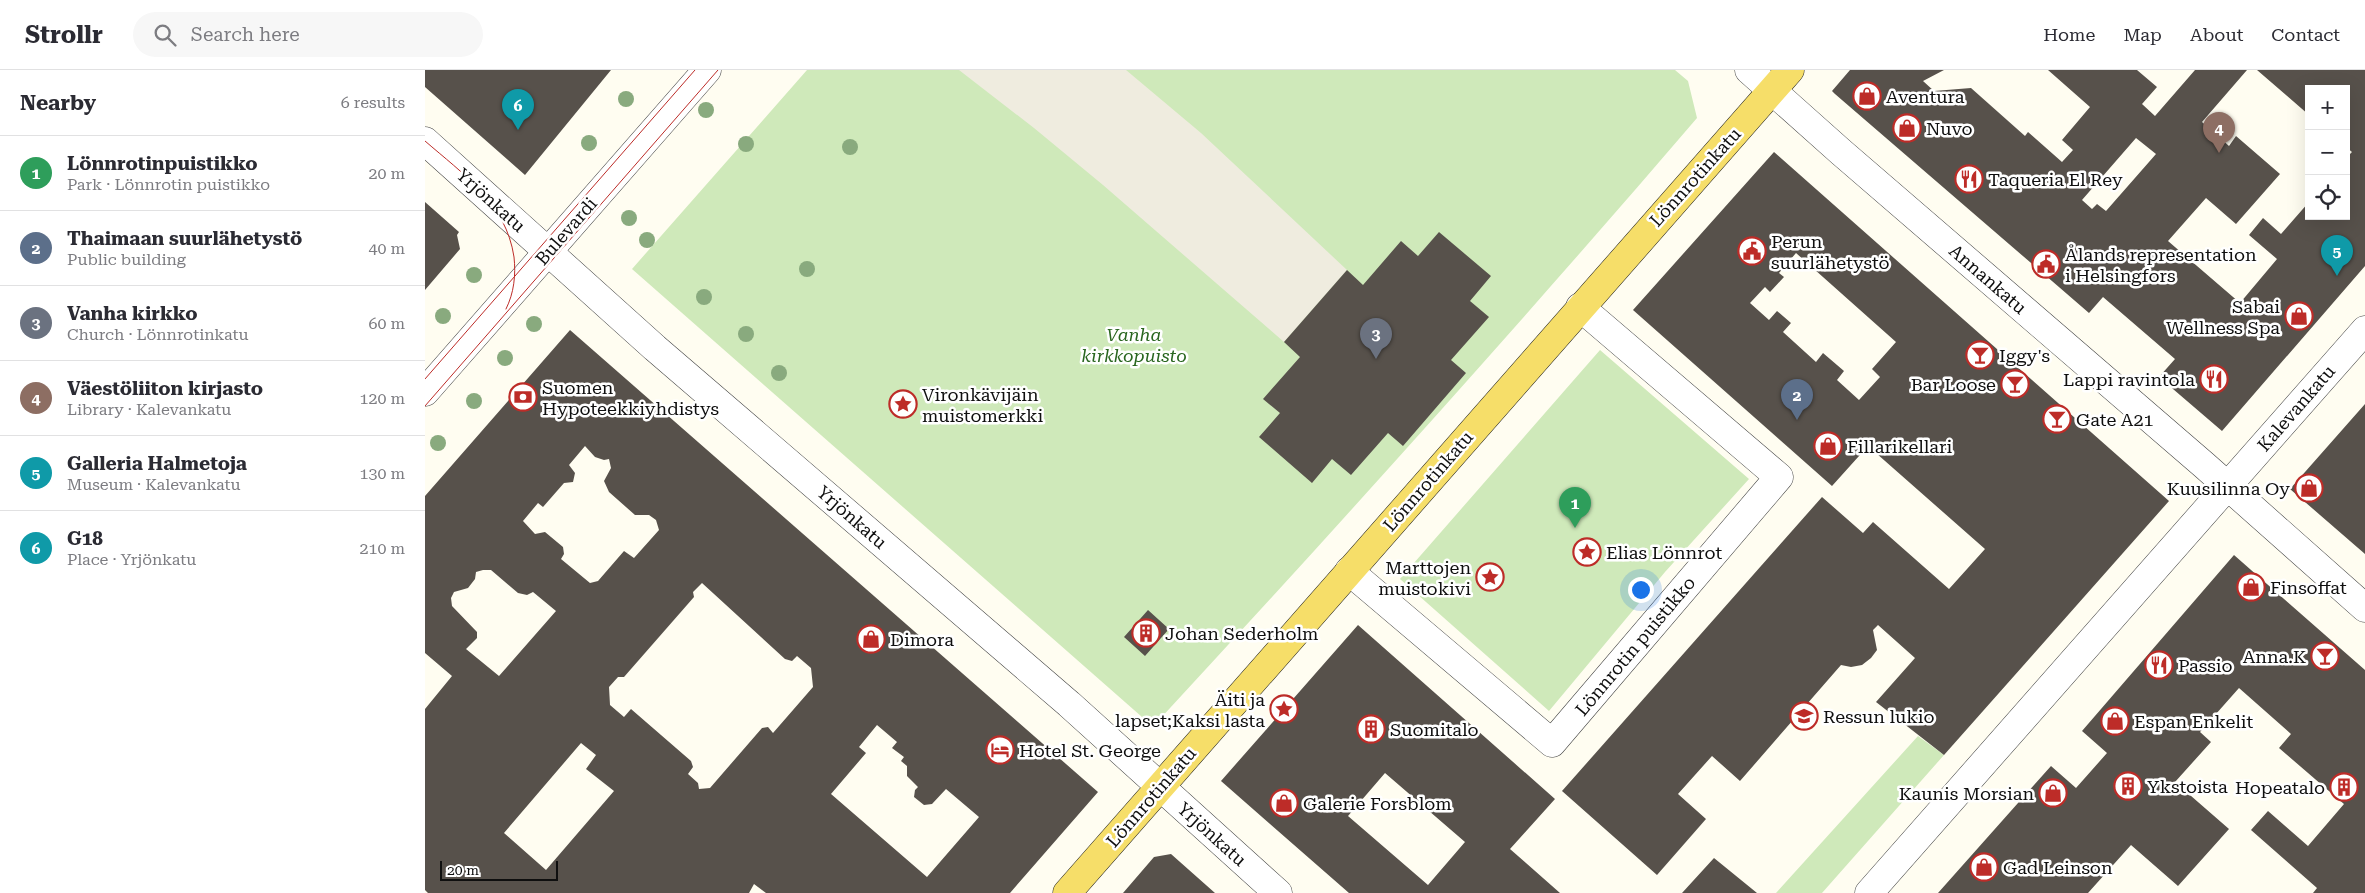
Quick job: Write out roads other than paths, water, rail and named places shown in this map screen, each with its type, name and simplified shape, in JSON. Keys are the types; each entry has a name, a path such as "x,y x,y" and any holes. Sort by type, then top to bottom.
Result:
{"main road":[{"name":"Lönnrotinkatu","path":"1067,893 1781,80"}],"street":[{"name":"Bulevardi","path":"425,392 707,70"},
{"name":"Annankatu","path":"1749,70 1781,80 2227,487 2365,608"},
{"name":"Yrjönkatu","path":"425,141 655,348 1062,698 1278,893"},
{"name":"Lönnrotin puistikko","path":"1349,571 1552,743 1779,477 1580,308"},
{"name":"Kalevankatu","path":"1869,893 2365,330"}],"tram line":[{"path":"425,379 695,70"},
{"path":"425,406 718,70"},
{"path":"425,141 481,191 502,221 509,238 515,264 513,290 506,309"}],"place":[{"name":"Aventura","path":"1867,96"},
{"name":"Nuvo","path":"1907,128"},
{"name":"G18","path":"518,130"},
{"name":"Väestöliiton kirjasto","path":"2219,153"},
{"name":"Taqueria El Rey","path":"1969,179"},
{"name":"Perun suurlähetystö","path":"1752,251"},
{"name":"Ålands representation i Helsingfors","path":"2046,264"},
{"name":"Galleria Halmetoja","path":"2337,276"},
{"name":"Sabai Wellness Spa","path":"2299,316"},
{"name":"Iggy's","path":"1980,355"},
{"name":"Vanha kirkko","path":"1376,359"},
{"name":"Lappi ravintola","path":"2214,379"},
{"name":"Bar Loose","path":"2015,384"},
{"name":"Suomen Hypoteekkiyhdistys","path":"523,397"},
{"name":"Vironkävijäin muistomerkki","path":"903,404"},
{"name":"Gate A21","path":"2057,419"},
{"name":"Thaimaan suurlähetystö","path":"1797,420"},
{"name":"Fillarikellari","path":"1828,446"},
{"name":"Kuusilinna Oy","path":"2309,488"},
{"name":"Lönnrotinpuistikko","path":"1575,528"},
{"name":"Elias Lönnrot","path":"1587,552"},
{"name":"Marttojen muistokivi","path":"1490,577"},
{"name":"Finsoffat","path":"2251,587"},
{"name":"Johan Sederholm","path":"1146,633"},
{"name":"Dimora","path":"871,639"},
{"name":"Anna.K","path":"2325,656"},
{"name":"Passio","path":"2159,665"},
{"name":"Äiti ja lapset;Kaksi lasta","path":"1284,709"},
{"name":"Ressun lukio","path":"1804,716"},
{"name":"Espan Enkelit","path":"2115,721"},
{"name":"Suomitalo","path":"1371,729"},
{"name":"Hotel St. George","path":"1000,750"},
{"name":"Ykstoista","path":"2128,786"},
{"name":"Hopeatalo","path":"2344,787"},
{"name":"Kaunis Morsian","path":"2053,793"},
{"name":"Galerie Forsblom","path":"1284,803"},
{"name":"Gad Leinson","path":"1984,867"}],"park label":[{"name":"Vanha kirkkopuisto","path":"1134,344"}]}
